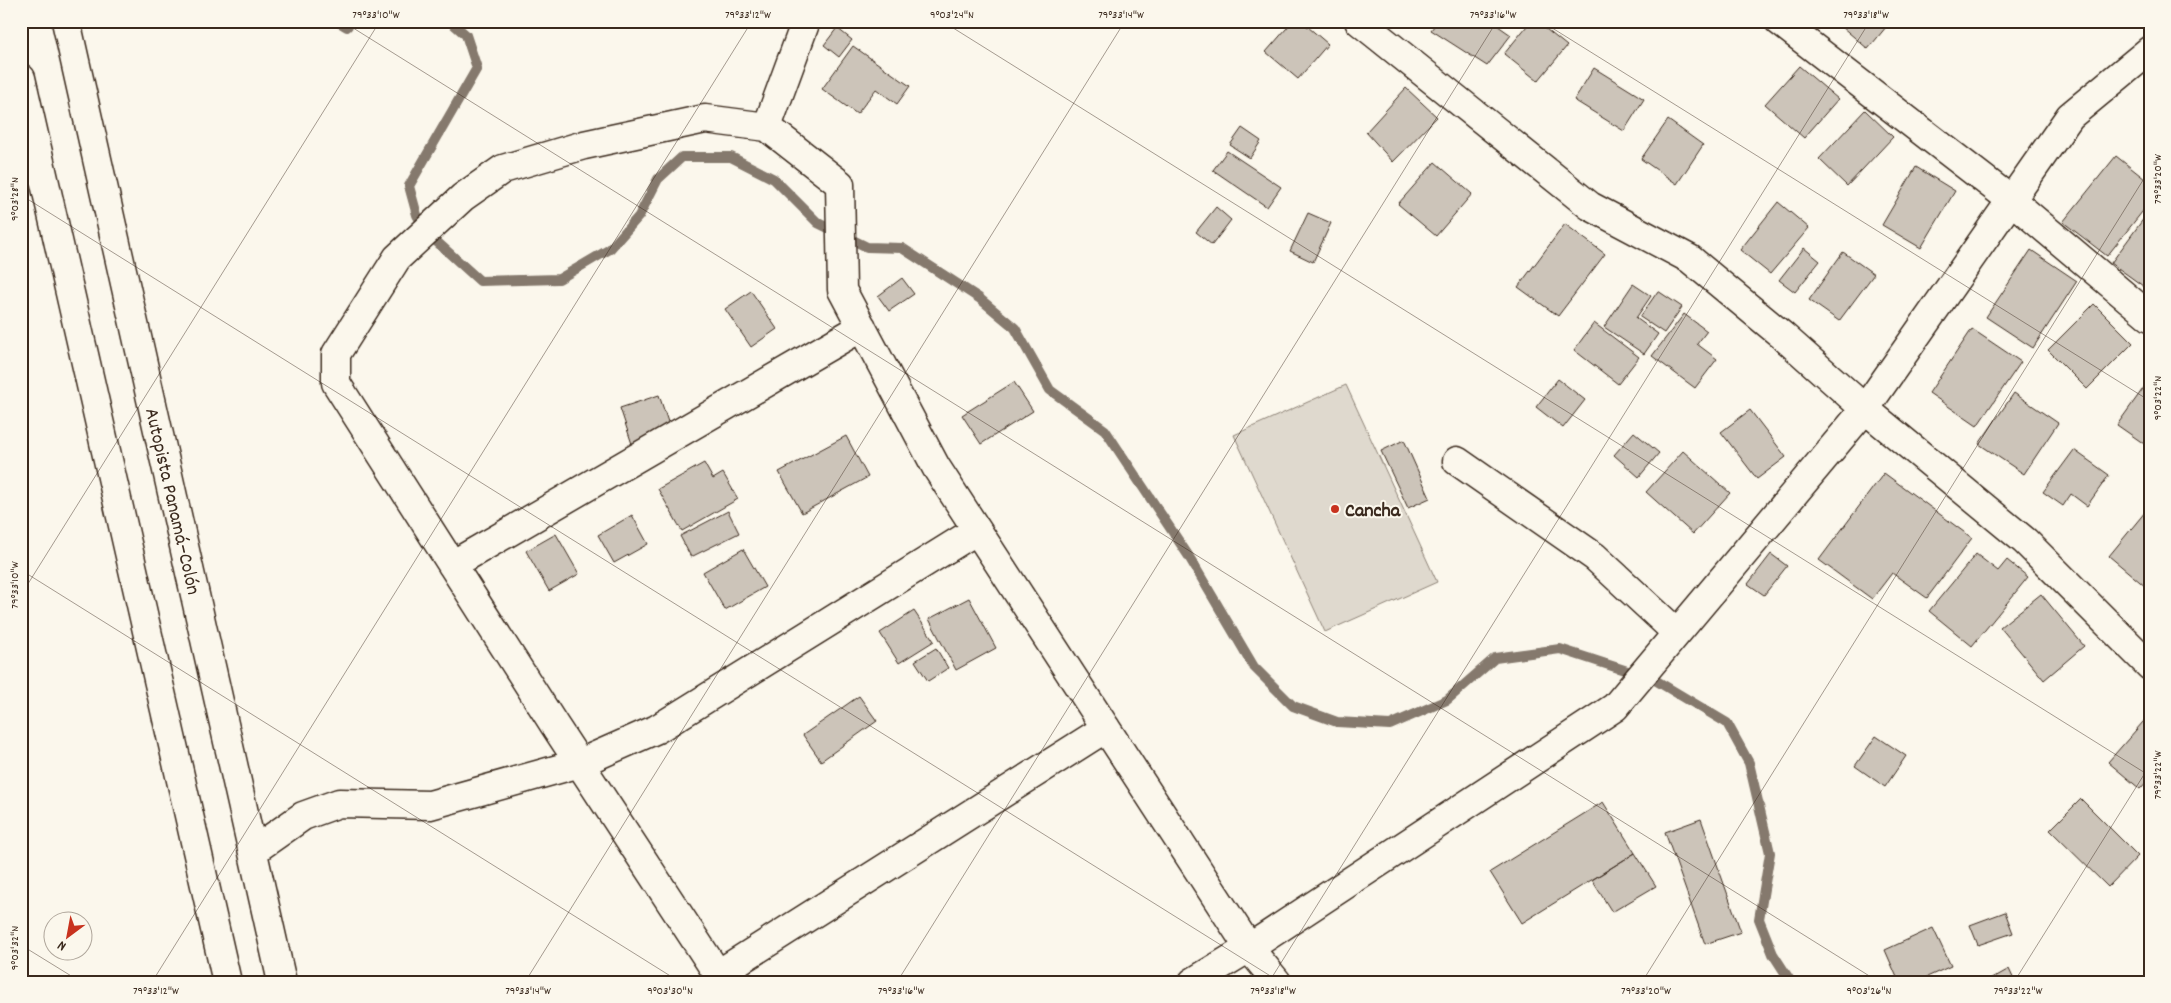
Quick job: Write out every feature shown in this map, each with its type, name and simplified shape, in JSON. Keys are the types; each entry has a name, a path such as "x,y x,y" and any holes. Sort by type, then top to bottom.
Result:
{"main road":[{"name":"Autopista Panamá–Colón","path":"66,21 282,982"},
{"path":"767,126 806,21"},
{"path":"1359,21 1590,206 1690,259 1783,336 1865,410 2025,541 2150,666"},
{"path":"1779,21 2011,200 2150,317"},
{"path":"1193,982 1249,948 1616,707 1865,410 2070,116 2150,50"},
{"path":"21,78 227,982"},
{"path":"1106,728 720,978 336,383 336,354 397,258 463,197 503,168 584,145 706,118 767,126 840,184 842,290 936,467 1106,728 1249,948 1277,982"},
{"path":"452,564 862,327"},
{"path":"1457,462 1595,557 1668,643"},
{"path":"253,851 303,816 339,803 430,805 580,763 657,729 977,530"}],"shaded area":[{"name":"Cancha","path":"1346,385 1437,582 1325,632 1234,435"}],"building":[{"path":"1293,21 1301,21 1328,44 1298,79 1266,52"},
{"path":"1438,21 1491,21 1511,35 1487,66 1431,30"},
{"path":"1531,21 1536,21 1567,46 1538,81 1504,54"},
{"path":"1835,21 1891,21 1868,49"},
{"path":"837,28 852,40 839,57 824,45"},
{"path":"853,46 910,86 897,104 876,89 857,114 822,89"},
{"path":"1799,66 1838,99 1804,138 1765,104"},
{"path":"1594,68 1644,99 1624,131 1574,100"},
{"path":"1406,88 1437,117 1393,162 1366,132"},
{"path":"1865,110 1893,137 1847,186 1819,159"},
{"path":"1668,120 1703,145 1677,184 1641,159"},
{"path":"1242,128 1261,141 1250,158 1230,145"},
{"path":"1227,151 1281,187 1267,207 1213,170"},
{"path":"2116,156 2150,183 2150,202 2107,256 2063,222"},
{"path":"1435,162 1472,194 1436,236 1398,204"},
{"path":"1916,167 1955,191 1921,248 1882,225"},
{"path":"1778,202 1809,228 1770,274 1740,250"},
{"path":"1216,207 1231,220 1212,245 1196,232"},
{"path":"2150,210 2150,291 2111,263"},
{"path":"1308,213 1331,223 1313,262 1290,251"},
{"path":"1565,224 1605,254 1558,316 1518,287"},
{"path":"1804,248 1820,261 1795,292 1779,280"},
{"path":"2031,250 2077,281 2033,348 1986,317"},
{"path":"1843,252 1874,274 1839,321 1809,300"},
{"path":"902,278 914,294 889,311 878,296"},
{"path":"1633,284 1651,296 1636,318 1658,334 1644,354 1604,327"},
{"path":"751,291 777,329 751,347 725,309"},
{"path":"1658,291 1682,307 1664,333 1640,317"},
{"path":"2094,304 2133,343 2087,389 2048,350"},
{"path":"1684,314 1707,331 1697,344 1717,359 1695,388 1652,356"},
{"path":"1594,323 1639,357 1618,384 1574,350"},
{"path":"1972,329 2021,362 1977,426 1929,393"},
{"path":"1558,379 1585,400 1563,428 1536,407"},
{"path":"2150,379 2150,448 2117,425"},
{"path":"1014,382 1033,411 981,444 962,415"},
{"path":"2014,393 2058,423 2024,474 1979,444"},
{"path":"659,395 671,431 632,444 620,408"},
{"path":"1750,410 1786,457 1757,479 1721,432"},
{"path":"1634,432 1659,453 1639,477 1614,455"},
{"path":"846,436 868,477 802,513 779,472"},
{"path":"1404,440 1430,498 1408,508 1381,451"},
{"path":"2074,450 2109,475 2087,506 2071,494 2063,506 2043,492"},
{"path":"1683,451 1730,493 1693,534 1646,492"},
{"path":"704,463 713,479 723,473 738,499 682,531 658,489"},
{"path":"1884,473 1972,538 1927,598 1892,573 1872,599 1819,560"},
{"path":"2150,506 2150,582 2146,587 2109,556"},
{"path":"728,511 739,533 691,557 680,536"},
{"path":"632,515 648,544 614,563 598,535"},
{"path":"556,534 579,574 549,591 526,551"},
{"path":"743,549 765,587 725,610 703,572"},
{"path":"1771,554 1787,566 1764,595 1748,584"},
{"path":"1976,554 1998,571 2007,560 2028,577 1972,646 1929,611"},
{"path":"2041,594 2084,646 2044,680 2000,627"},
{"path":"969,598 996,648 956,670 929,619"},
{"path":"914,611 934,641 899,663 880,633"},
{"path":"936,648 948,668 928,681 915,661"},
{"path":"859,696 877,721 821,761 803,735"},
{"path":"2150,714 2150,778 2140,789 2108,762"},
{"path":"1876,736 1906,756 1885,787 1855,766"},
{"path":"2081,799 2138,856 2108,887 2050,830"},
{"path":"1603,802 1635,853 1522,923 1490,872"},
{"path":"1701,819 1741,932 1705,944 1665,832"},
{"path":"1635,853 1656,886 1612,912 1592,880"},
{"path":"2005,912 2013,933 1978,945 1970,925"},
{"path":"1933,928 1951,966 1916,982 1899,982 1885,950"},
{"path":"2009,969 2015,982 1986,982"}],"waterway":[{"path":"337,21 347,27 351,21"},
{"path":"450,21 466,35 477,68 409,186 417,215 426,232 480,281 559,279 610,249 639,216 658,179 682,157 731,157 774,179 818,223 867,247 902,248 979,298 1015,328 1050,390 1105,430 1188,555 1254,667 1293,706 1337,722 1390,725 1447,700 1495,658 1560,649 1655,680 1727,723 1749,763 1770,853 1759,919 1773,954 1791,982"}],"place":[{"name":"Cancha","path":"1335,509"}]}
